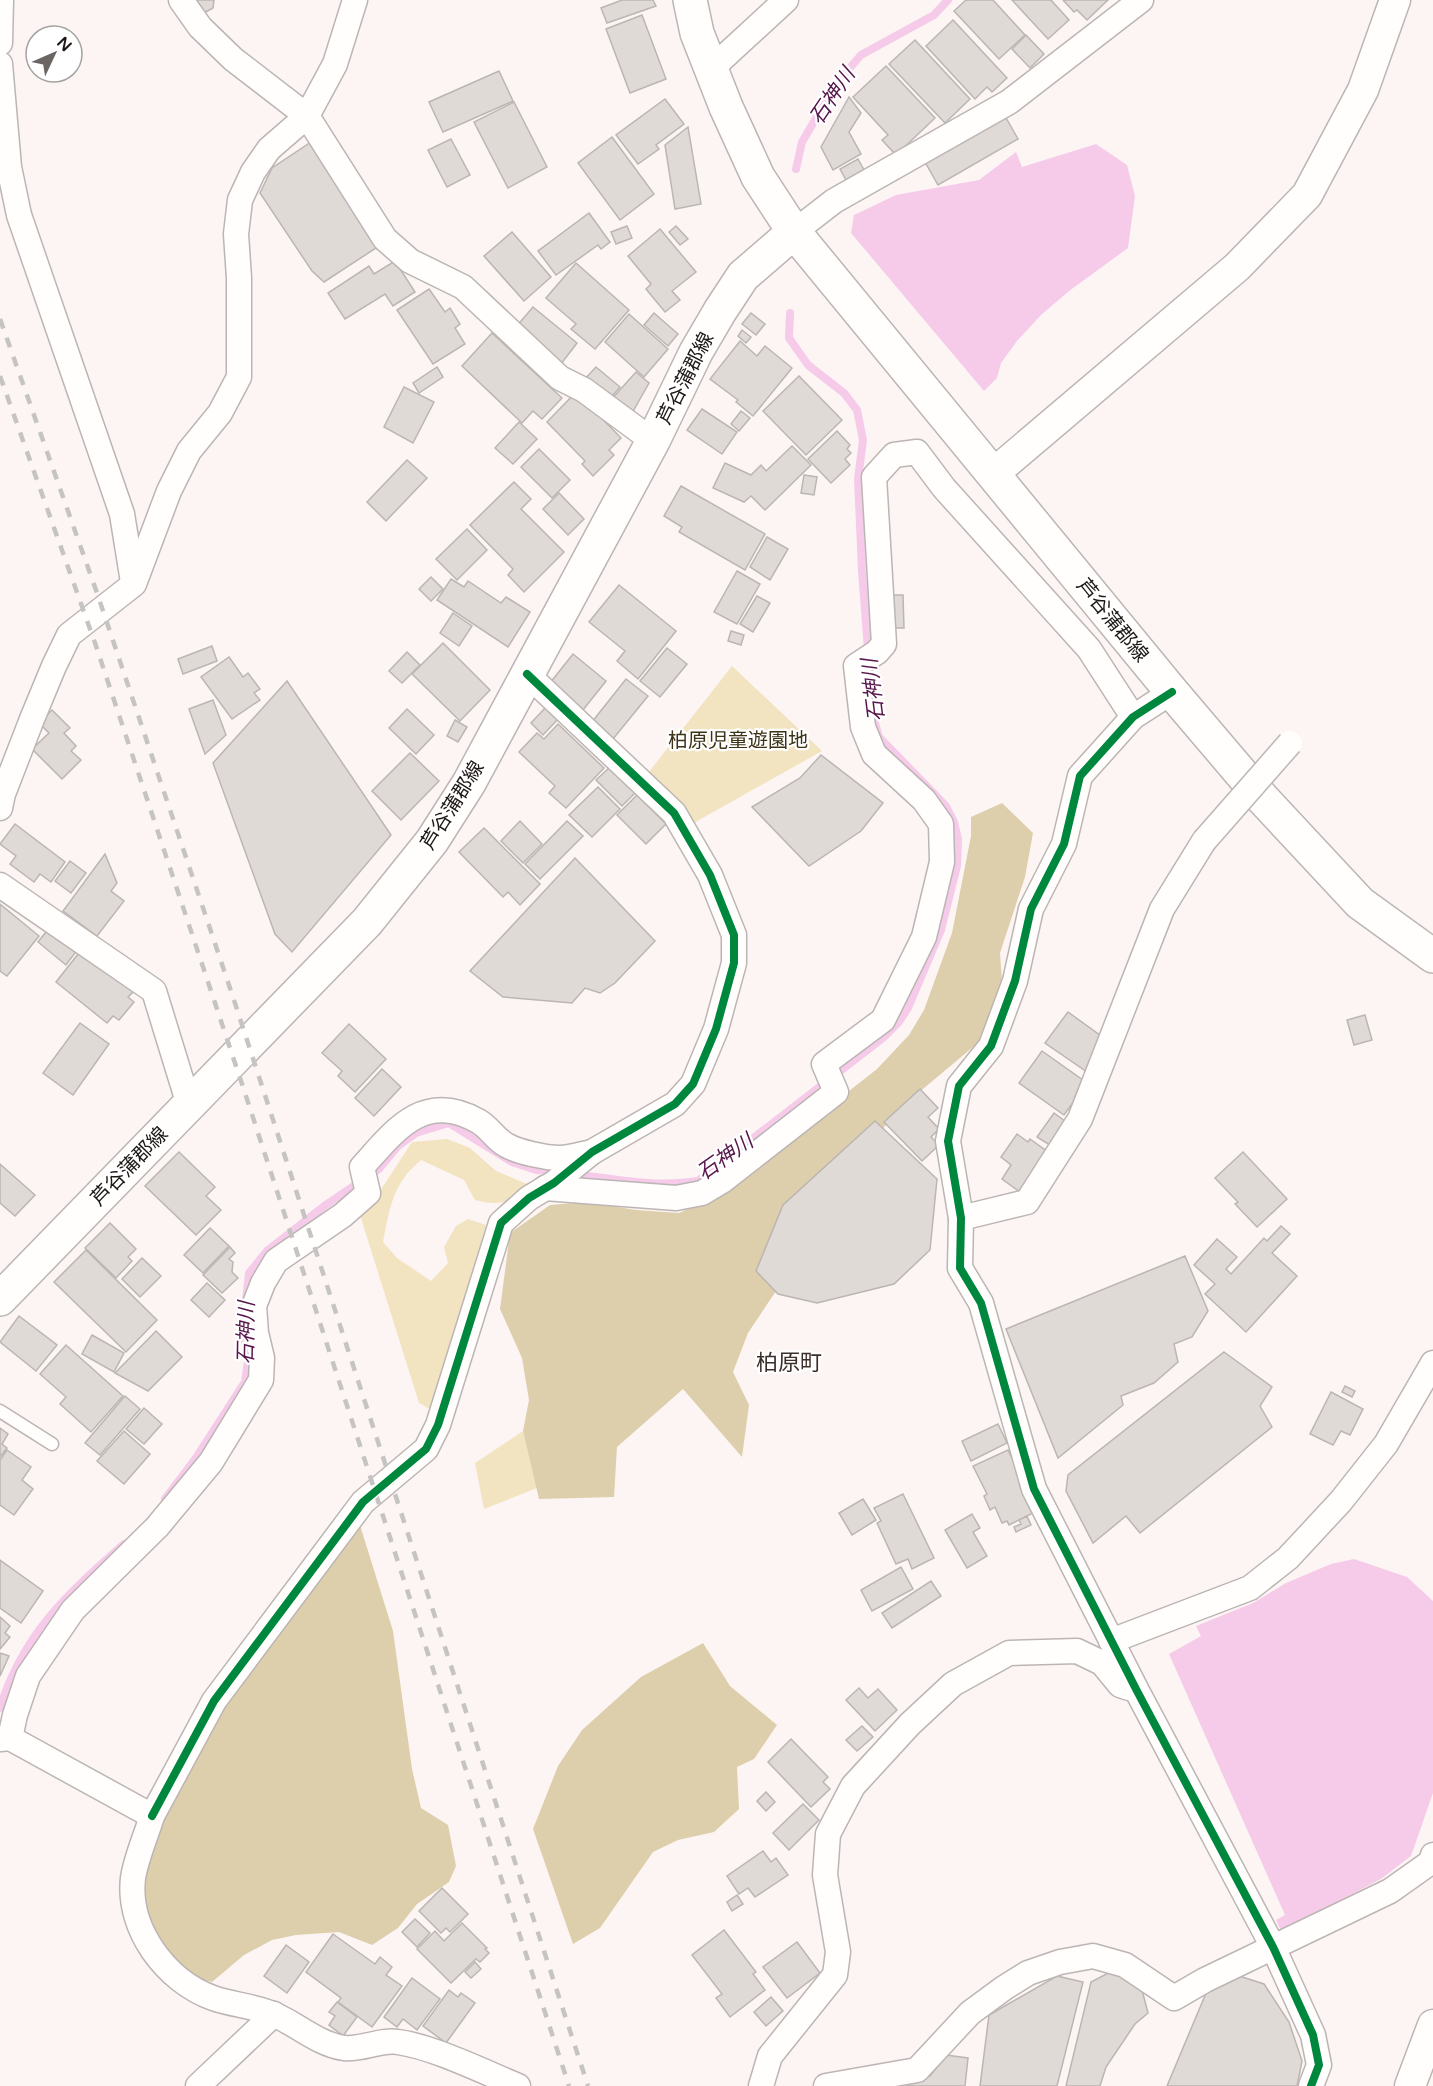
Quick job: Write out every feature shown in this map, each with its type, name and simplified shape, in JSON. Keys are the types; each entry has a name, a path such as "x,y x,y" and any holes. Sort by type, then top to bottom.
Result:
{"main road":[{"name":"芦谷蒲郡線","path":"690,0 697,33 726,107 758,177 794,232 1172,692 1263,799 1360,903 1433,956"},
{"name":"芦谷蒲郡線","path":"0,1299 367,922 432,841 469,783 653,441 696,352 743,276 794,232"}],"street":[{"path":"0,43 1,0"},
{"path":"181,0 200,27 233,59 307,116 385,239 410,261 463,287 560,378 584,390 653,441"},
{"path":"0,808 3,794 32,719 69,635 134,584 169,491 189,451 219,413 239,377 239,278 236,234 240,200 253,172 269,149 307,116 335,64 355,0"},
{"path":"711,69 786,0"},
{"path":"794,232 834,201 1009,102 1141,0"},
{"path":"993,474 1237,267 1307,195 1363,90 1395,0"},
{"path":"0,64 5,169 122,514 134,584"},
{"path":"550,1185 676,1198 702,1193 722,1181 836,1092 824,1064 883,1020 924,937 942,862 941,824 924,800 874,754 863,727 856,666 884,644 874,477 894,455 916,452 944,488 1089,649 1133,717"},
{"path":"518,2086 429,2050 397,2041 345,2048 317,2039 274,2014 213,1998 185,1985 162,1962 144,1937 135,1906 133,1878 152,1816 214,1701 363,1502 426,1449 438,1425 501,1223 529,1198 584,1159 675,1104 693,1084 716,1029 734,963 734,935 710,875 675,813 527,674"},
{"path":"1172,692 1133,717 1080,776 1064,844 1031,909 1015,981 991,1046 959,1086 948,1141 961,1218 960,1268 981,1303 1034,1489 1137,1691 1273,1947 1313,2035 1319,2065 1311,2086"},
{"path":"961,1218 1027,1202 1080,1119 1162,909 1204,841 1290,743"},
{"path":"0,885 154,991 189,1105"},
{"path":"152,1816 4,1739 28,1676 73,1610 157,1527 212,1462 261,1380 262,1358 256,1333 254,1306 263,1282 276,1261 343,1215 368,1193 363,1167 403,1124 421,1114 442,1109 459,1112 481,1122 506,1145 537,1155 584,1159"},
{"path":"1111,1641 1250,1588 1288,1558 1341,1501 1386,1444 1433,1363"},
{"path":"761,2086 770,2056 835,1976 838,1952 825,1875 828,1834 853,1786 910,1724 953,1684 1009,1653 1077,1651 1102,1663 1120,1685 1137,1691"},
{"path":"826,2086 917,2070 979,2006 1029,1973 1060,1962 1093,1956 1125,1965 1174,1998 1390,1891 1431,1862 1433,1855"},
{"path":"198,2086 274,2014"},
{"path":"1410,2086 1433,2025"}],"lane":[{"path":"0,1411 52,1444"}],"green space":[{"name":"柏原児童遊園地","path":"732,666 822,751 683,829 641,782"},
{"path":"447,1139 470,1148 496,1171 532,1186 518,1196 499,1203 475,1200 464,1180 421,1160 406,1175 396,1192 383,1242 397,1258 431,1281 448,1263 444,1247 456,1226 468,1219 486,1225 432,1410 419,1403 360,1215 380,1191 412,1142"},
{"path":"523,1431 537,1488 484,1509 475,1463"}],"shaded area":[{"path":"1096,144 1127,165 1135,196 1128,248 1069,291 1041,315 1017,341 1001,363 997,378 984,391 851,233 854,215 896,195 979,180 1016,152 1022,167"},
{"path":"1002,803 1033,833 1025,877 1000,953 1003,996 985,1037 899,1109 820,1205 778,1288 748,1333 733,1372 749,1405 742,1457 683,1389 617,1447 614,1497 539,1499 523,1431 529,1400 522,1358 500,1309 510,1233 550,1205 587,1202 636,1210 679,1213 716,1196 877,1069 909,1035 924,1010 952,933 971,836 971,817"},
{"path":"359,1522 393,1631 412,1769 421,1808 448,1825 456,1866 449,1882 417,1904 398,1928 372,1945 339,1932 296,1935 272,1940 244,1955 212,1982 193,1977 175,1963 154,1936 144,1899 146,1869 161,1817 222,1709"},
{"path":"1354,1559 1407,1577 1433,1601 1433,1793 1411,1856 1381,1879 1281,1931 1276,1920 1285,1915 1169,1654 1201,1636 1196,1626 1253,1603 1286,1583 1331,1564"},
{"path":"703,1643 730,1686 777,1725 754,1759 737,1767 739,1809 714,1832 678,1840 653,1852 600,1928 573,1944 533,1829 558,1766 582,1730 641,1677"}],"building":[{"path":"191,0 214,0 213,8 202,14"},
{"path":"622,0 653,0 656,6 607,23 601,8"},
{"path":"966,0 993,0 1025,35 999,59 954,11"},
{"path":"1012,0 1051,0 1069,20 1048,39"},
{"path":"1063,0 1108,0 1087,20 1077,10 1074,12"},
{"path":"642,15 666,79 630,93 606,29"},
{"path":"953,20 1007,78 992,92 987,87 975,99 926,46"},
{"path":"1026,35 1044,54 1030,68 1012,49"},
{"path":"915,40 970,99 945,123 889,64"},
{"path":"886,66 935,118 896,155 882,140 888,135 853,97"},
{"path":"499,71 513,101 443,132 429,102"},
{"path":"849,97 861,113 849,132 861,154 833,170 821,147"},
{"path":"665,99 684,124 656,145 659,149 638,164 616,135"},
{"path":"514,102 547,167 508,188 474,122"},
{"path":"1005,116 1018,139 938,185 925,162"},
{"path":"688,127 701,204 675,209 665,145"},
{"path":"612,137 654,194 620,220 578,163"},
{"path":"451,139 470,175 447,187 428,150"},
{"path":"311,142 379,246 324,282 312,271 260,193 272,168"},
{"path":"858,159 864,170 846,180 840,169"},
{"path":"589,213 610,242 601,249 598,245 556,275 538,251"},
{"path":"627,226 632,238 616,244 611,232"},
{"path":"676,226 688,239 680,245 669,232"},
{"path":"660,229 696,272 672,291 680,300 665,312 646,289 651,284 628,256"},
{"path":"512,232 551,277 524,301 484,256"},
{"path":"395,261 415,292 393,306 385,294 345,319 328,293 369,266 374,274"},
{"path":"576,263 629,310 595,349 571,329 576,324 546,298"},
{"path":"429,289 445,312 450,308 460,324 455,328 465,344 433,364 397,310"},
{"path":"533,307 577,343 561,364 516,327"},
{"path":"654,313 678,334 668,346 644,325"},
{"path":"751,313 765,324 756,335 742,324"},
{"path":"629,314 668,349 644,377 605,342"},
{"path":"742,330 751,337 746,343 738,336"},
{"path":"492,333 562,398 542,419 533,411 522,423 462,366"},
{"path":"740,341 757,356 765,346 792,368 753,416 736,402 738,400 710,379"},
{"path":"437,367 443,377 419,393 413,383"},
{"path":"596,367 620,387 608,401 584,380"},
{"path":"636,372 649,383 631,415 609,402"},
{"path":"799,376 842,420 806,455 763,411"},
{"path":"404,387 434,402 413,443 384,427"},
{"path":"576,392 621,438 609,450 614,455 593,476 582,464 585,461 547,422"},
{"path":"702,409 737,432 722,454 687,430"},
{"path":"741,411 750,418 739,431 731,424"},
{"path":"519,422 537,439 513,464 495,448"},
{"path":"837,431 850,445 847,449 851,453 845,459 850,465 831,483 808,459"},
{"path":"792,446 811,465 765,510 751,496 744,502 713,488 725,463 751,475 761,465 766,471"},
{"path":"539,449 570,480 552,498 521,467"},
{"path":"407,460 427,478 386,521 367,502"},
{"path":"804,475 817,477 814,495 801,493"},
{"path":"514,482 531,499 521,509 564,552 524,592 508,575 513,569 470,525"},
{"path":"681,486 765,534 745,570 679,532 682,527 664,516"},
{"path":"559,493 584,519 568,535 543,509"},
{"path":"467,529 487,550 457,580 436,559"},
{"path":"767,537 788,549 770,580 750,567"},
{"path":"737,571 760,584 737,624 714,612"},
{"path":"431,577 443,589 431,601 419,589"},
{"path":"451,579 464,587 468,581 501,603 506,597 530,612 508,647 437,600"},
{"path":"619,585 676,631 638,679 617,661 625,651 589,622"},
{"path":"885,595 903,595 904,628 886,628"},
{"path":"757,596 770,603 753,632 740,624"},
{"path":"453,613 472,626 459,646 440,633"},
{"path":"731,631 744,635 741,645 728,641"},
{"path":"443,643 490,690 460,721 412,674"},
{"path":"212,646 217,661 183,674 178,659"},
{"path":"667,648 687,664 660,697 640,681"},
{"path":"407,652 420,665 402,683 389,671"},
{"path":"573,654 606,681 583,710 550,683"},
{"path":"229,657 243,677 248,673 260,689 254,693 260,700 232,719 201,677"},
{"path":"626,679 648,696 613,739 592,722"},
{"path":"287,681 391,835 292,952 275,934 213,763"},
{"path":"213,700 226,735 205,754 189,709"},
{"path":"545,708 558,719 543,735 531,723"},
{"path":"407,709 434,735 416,754 389,728"},
{"path":"52,710 70,728 64,733 76,746 71,751 81,760 62,779 32,749 49,733 39,723"},
{"path":"455,720 467,727 458,742 447,736"},
{"path":"558,724 604,768 566,808 549,793 555,786 519,752 537,733 544,739"},
{"path":"410,753 439,781 401,820 372,791"},
{"path":"821,755 883,803 861,831 809,866 752,807 800,778"},
{"path":"610,767 635,793 622,806 596,780"},
{"path":"598,787 620,809 592,837 569,815"},
{"path":"637,795 666,824 646,844 617,815"},
{"path":"520,821 542,844 523,863 501,841"},
{"path":"567,821 583,836 540,879 525,864"},
{"path":"15,824 65,862 51,882 40,874 34,882 10,864 16,856 0,844"},
{"path":"484,828 540,884 520,905 508,892 503,897 459,852"},
{"path":"105,854 117,883 111,891 124,901 97,936 63,911"},
{"path":"575,858 655,941 615,983 600,993 585,988 572,1003 503,997 470,971"},
{"path":"70,861 86,873 71,893 55,881"},
{"path":"0,904 39,936 7,976 0,971"},
{"path":"50,927 78,949 66,965 38,942"},
{"path":"82,949 134,991 128,997 134,1002 119,1020 113,1016 107,1023 56,982"},
{"path":"1068,1012 1108,1041 1087,1072 1045,1043"},
{"path":"1365,1015 1372,1040 1354,1045 1347,1020"},
{"path":"80,1023 109,1044 73,1095 43,1073"},
{"path":"349,1024 386,1059 355,1092 338,1076 342,1071 322,1053"},
{"path":"1042,1051 1087,1083 1064,1115 1019,1083"},
{"path":"382,1069 401,1087 374,1116 355,1098"},
{"path":"920,1089 938,1108 928,1117 939,1129 931,1137 939,1145 922,1161 884,1122"},
{"path":"1054,1113 1069,1124 1053,1147 1037,1137"},
{"path":"875,1121 937,1179 930,1250 894,1284 817,1303 778,1294 756,1271 783,1205"},
{"path":"1017,1134 1028,1142 1030,1139 1048,1152 1020,1192 1002,1179 1011,1165 1001,1157"},
{"path":"179,1152 215,1187 206,1196 221,1210 196,1235 145,1186"},
{"path":"1243,1152 1287,1199 1257,1227 1235,1204 1238,1202 1215,1178"},
{"path":"0,1164 35,1195 15,1216 0,1203"},
{"path":"110,1223 136,1249 128,1257 132,1261 116,1278 85,1248"},
{"path":"1281,1226 1290,1234 1272,1253 1297,1276 1246,1332 1205,1294 1215,1284 1194,1265 1217,1239 1237,1257 1226,1269 1231,1274 1264,1238 1267,1241"},
{"path":"210,1228 229,1246 203,1273 184,1255"},
{"path":"230,1247 235,1253 229,1259 233,1262 232,1272 238,1278 222,1293 203,1275"},
{"path":"86,1250 157,1320 126,1352 54,1282"},
{"path":"1185,1256 1208,1311 1192,1337 1174,1344 1178,1362 1154,1383 1121,1396 1123,1405 1058,1458 1006,1329"},
{"path":"142,1258 161,1276 140,1297 122,1279"},
{"path":"207,1283 225,1300 209,1317 191,1300"},
{"path":"19,1316 57,1345 36,1371 0,1342"},
{"path":"156,1331 182,1357 148,1391 115,1373"},
{"path":"92,1335 124,1353 114,1372 82,1354"},
{"path":"66,1345 123,1396 91,1432 60,1404 66,1397 40,1374"},
{"path":"1224,1352 1272,1387 1260,1406 1272,1427 1140,1533 1126,1516 1093,1543 1066,1491 1068,1475"},
{"path":"1345,1386 1355,1391 1352,1397 1342,1392"},
{"path":"1331,1392 1363,1409 1350,1435 1341,1431 1333,1445 1310,1434"},
{"path":"125,1396 140,1409 100,1455 85,1443"},
{"path":"144,1408 162,1424 144,1444 126,1429"},
{"path":"998,1424 1007,1443 971,1461 962,1441"},
{"path":"0,1428 8,1434 2,1444 7,1448 0,1457"},
{"path":"124,1431 150,1454 124,1484 97,1461"},
{"path":"7,1450 31,1467 22,1480 33,1489 14,1515 0,1505 0,1460"},
{"path":"1008,1450 1037,1511 1009,1525 1007,1521 1002,1523 995,1507 990,1510 984,1496 987,1494 973,1466"},
{"path":"903,1494 934,1558 912,1569 908,1559 896,1564 877,1523 881,1521 874,1508"},
{"path":"863,1499 876,1520 852,1535 839,1513"},
{"path":"972,1514 980,1528 973,1532 987,1556 967,1568 945,1530"},
{"path":"1027,1516 1031,1525 1016,1532 1014,1527 1021,1524 1019,1520"},
{"path":"0,1560 43,1591 21,1623 0,1608"},
{"path":"901,1567 913,1589 872,1611 861,1590"},
{"path":"931,1581 941,1596 892,1628 882,1613"},
{"path":"0,1617 10,1626 5,1633 10,1637 0,1649"},
{"path":"0,1653 9,1656 0,1676"},
{"path":"859,1688 868,1698 878,1689 897,1710 875,1731 846,1700"},
{"path":"862,1726 873,1737 857,1751 846,1740"},
{"path":"791,1739 828,1777 823,1782 830,1789 811,1807 768,1762"},
{"path":"766,1792 775,1802 766,1811 757,1801"},
{"path":"803,1804 819,1820 789,1850 773,1833"},
{"path":"763,1851 771,1862 776,1858 788,1875 755,1897 748,1888 739,1894 727,1876"},
{"path":"442,1888 468,1914 450,1932 446,1928 441,1933 419,1911"},
{"path":"737,1895 743,1904 732,1911 727,1902"},
{"path":"415,1919 430,1933 417,1947 402,1932"},
{"path":"462,1923 487,1948 485,1949 489,1953 480,1962 476,1959 451,1983 417,1949 435,1931 444,1941"},
{"path":"724,1930 756,1972 753,1974 765,1990 730,2017 716,1998 722,1994 692,1955"},
{"path":"333,1934 375,1964 380,1957 392,1967 386,1975 402,1986 372,2027 338,2002 341,1998 306,1972"},
{"path":"797,1942 820,1973 787,1998 763,1967"},
{"path":"286,1945 309,1962 287,1993 264,1976"},
{"path":"475,1962 481,1969 471,1978 465,1972"},
{"path":"1112,1971 1141,1986 1148,2013 1135,2024 1106,2067 1100,2086 1066,2086 1091,1982"},
{"path":"1236,1975 1264,1984 1289,2022 1302,2061 1297,2086 1167,2086 1209,1986"},
{"path":"1057,1976 1083,1982 1057,2086 980,2086 989,2015"},
{"path":"412,1978 440,1999 417,2030 403,2019 397,2027 384,2017"},
{"path":"449,1990 458,1997 461,1993 475,2003 446,2043 423,2026"},
{"path":"771,1997 783,2011 766,2026 754,2012"},
{"path":"337,2002 357,2017 343,2036 329,2025 335,2016 329,2012"},
{"path":"946,2055 968,2058 965,2086 883,2086 930,2076"}],"waterway":[{"name":"石神川","path":"796,169 802,142 836,84 861,55 934,15 948,0"},
{"name":"石神川","path":"572,1174 666,1184 698,1181 884,1037 899,1022 908,1008 941,930 957,866 958,839 954,822 946,806 879,737 873,716 862,571 858,479 863,440 857,410 844,393 808,365 789,338 790,313"},
{"name":"石神川","path":"165,1499 196,1458 245,1382 248,1361 243,1328 249,1273 267,1251 327,1204 379,1169 398,1146 416,1133 449,1123 512,1162 536,1170 560,1172"},
{"name":"石神川","path":"0,1708 21,1658 49,1617 84,1580 124,1544"}],"railway":[{"path":"0,319 97,593 232,994 588,2086"},
{"path":"0,376 95,643 244,1090 569,2086"}],"cycle path":[{"path":"152,1816 214,1701 363,1502 426,1449 438,1425 501,1223 529,1198 554,1183 592,1152 675,1104 693,1084 716,1029 734,963 734,935 710,875 674,813 527,674"},
{"path":"1172,692 1133,717 1080,776 1064,844 1031,909 1015,981 991,1046 959,1086 948,1141 961,1218 960,1268 981,1303 1034,1489 1137,1691 1273,1947 1313,2035 1319,2065 1311,2086"}],"district":[{"name":"柏原町","path":"789,1362"}]}
